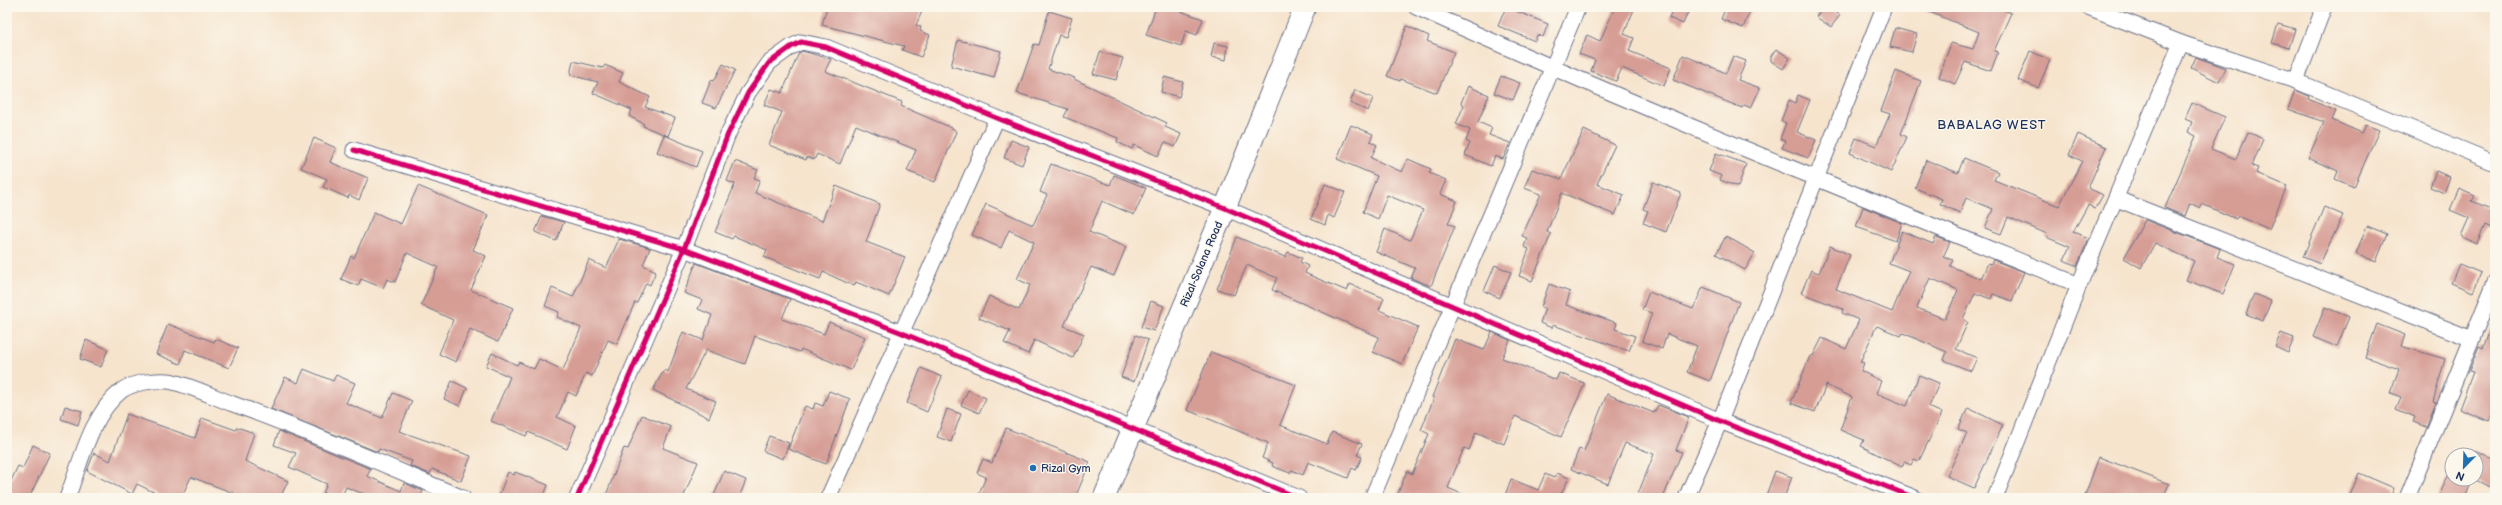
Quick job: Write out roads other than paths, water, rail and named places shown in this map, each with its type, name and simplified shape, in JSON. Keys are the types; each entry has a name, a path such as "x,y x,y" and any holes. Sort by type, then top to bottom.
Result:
{"main road":[{"name":"Rizal-Solana Road","path":"1104,498 1225,208 1305,7"}],"street":[{"path":"1416,7 1553,69 1815,179 2079,285"},
{"path":"1372,498 1578,7"},
{"path":"1686,498 1720,421 1884,7"},
{"path":"2088,7 2182,43 2296,81 2495,163"},
{"path":"2296,81 2324,7"},
{"path":"577,498 684,249 728,134 748,93 769,63 790,47 801,42 826,47 997,118 1225,208 1452,307 1720,421 1915,498"},
{"path":"1995,498 2079,285 2117,199 2182,43"},
{"path":"828,498 900,332 997,118"},
{"path":"354,150 684,249 900,332 1299,498"},
{"path":"2117,199 2472,339"},
{"path":"2407,498 2495,282"},
{"path":"67,498 92,434 104,410 122,391 142,383 169,381 246,409 463,498"}],"place":[{"name":"Rizal Gym","path":"1033,468"}],"district":[{"name":"BABALAG WEST","path":"1992,124"}]}
